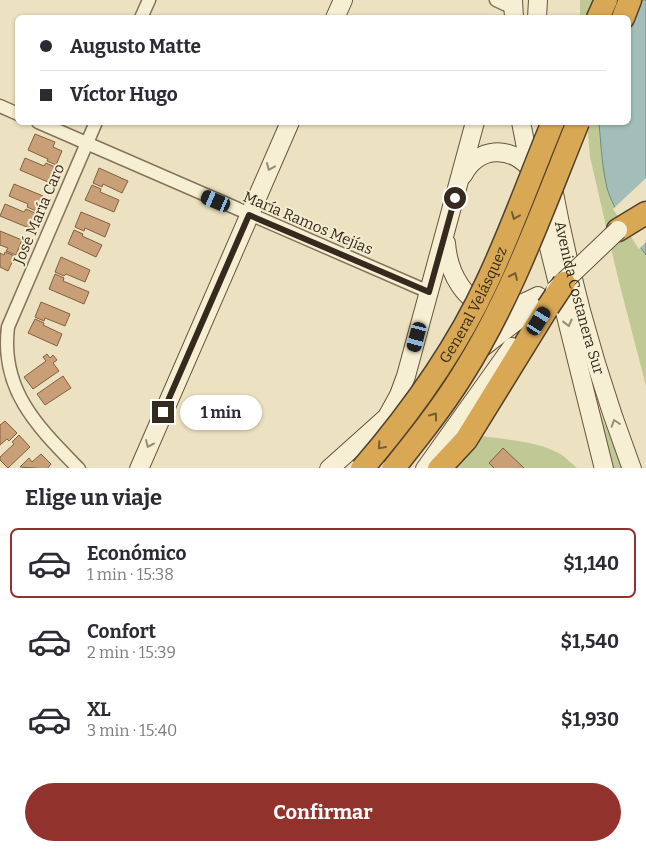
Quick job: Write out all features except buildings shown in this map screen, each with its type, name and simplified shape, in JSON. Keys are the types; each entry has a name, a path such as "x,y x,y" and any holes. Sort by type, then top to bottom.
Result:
{"highway":[{"path":"599,15 606,0"},
{"path":"624,15 630,0"},
{"name":"General Velásquez","path":"362,468 416,403 461,333 492,273 552,125"},
{"name":"General Velásquez","path":"393,468 451,392 488,331 524,254 577,125"},
{"path":"618,230 646,213"},
{"path":"439,468 472,431 546,301 564,283"}],"main road":[{"path":"336,15 343,0"},
{"path":"537,15 538,0"},
{"path":"139,468 289,125"},
{"path":"388,415 399,396 404,381 447,230 474,125"},
{"name":"Avenida Costanera Sur","path":"521,125 604,468"},
{"name":"Avenida Costanera Sur","path":"544,125 557,206 583,317 606,394 632,468"},
{"path":"460,182 473,161 483,154 506,153 514,155 530,168"},
{"path":"564,283 646,203"},
{"path":"447,230 446,250 452,272 458,284 471,298 487,306 497,308 546,301"},
{"path":"329,468 388,415 546,301"},
{"path":"424,468 546,301"}],"street":[{"path":"142,15 149,0"},
{"path":"496,0 513,8"},
{"path":"0,106 15,113"},
{"name":"María Ramos Mejías","path":"45,125 429,292"},
{"name":"José María Caro","path":"79,468 17,404 6,384 2,355 4,338 8,327 95,125"}],"green space":[{"path":"580,0 646,0 646,386 618,278 590,157 587,125 631,125 631,15 580,15"},
{"path":"572,320 601,415 623,468 611,468"},
{"path":"482,436 523,442 553,450 577,468 453,468"}],"water":[{"path":"604,0 646,0 646,255 624,223 610,197 604,172 599,125 631,125 631,15 625,15"}],"pier":[{"path":"646,178 646,242 639,249 613,209"}],"route":[{"path":"163,412 249,215 429,292 455,198"}]}
